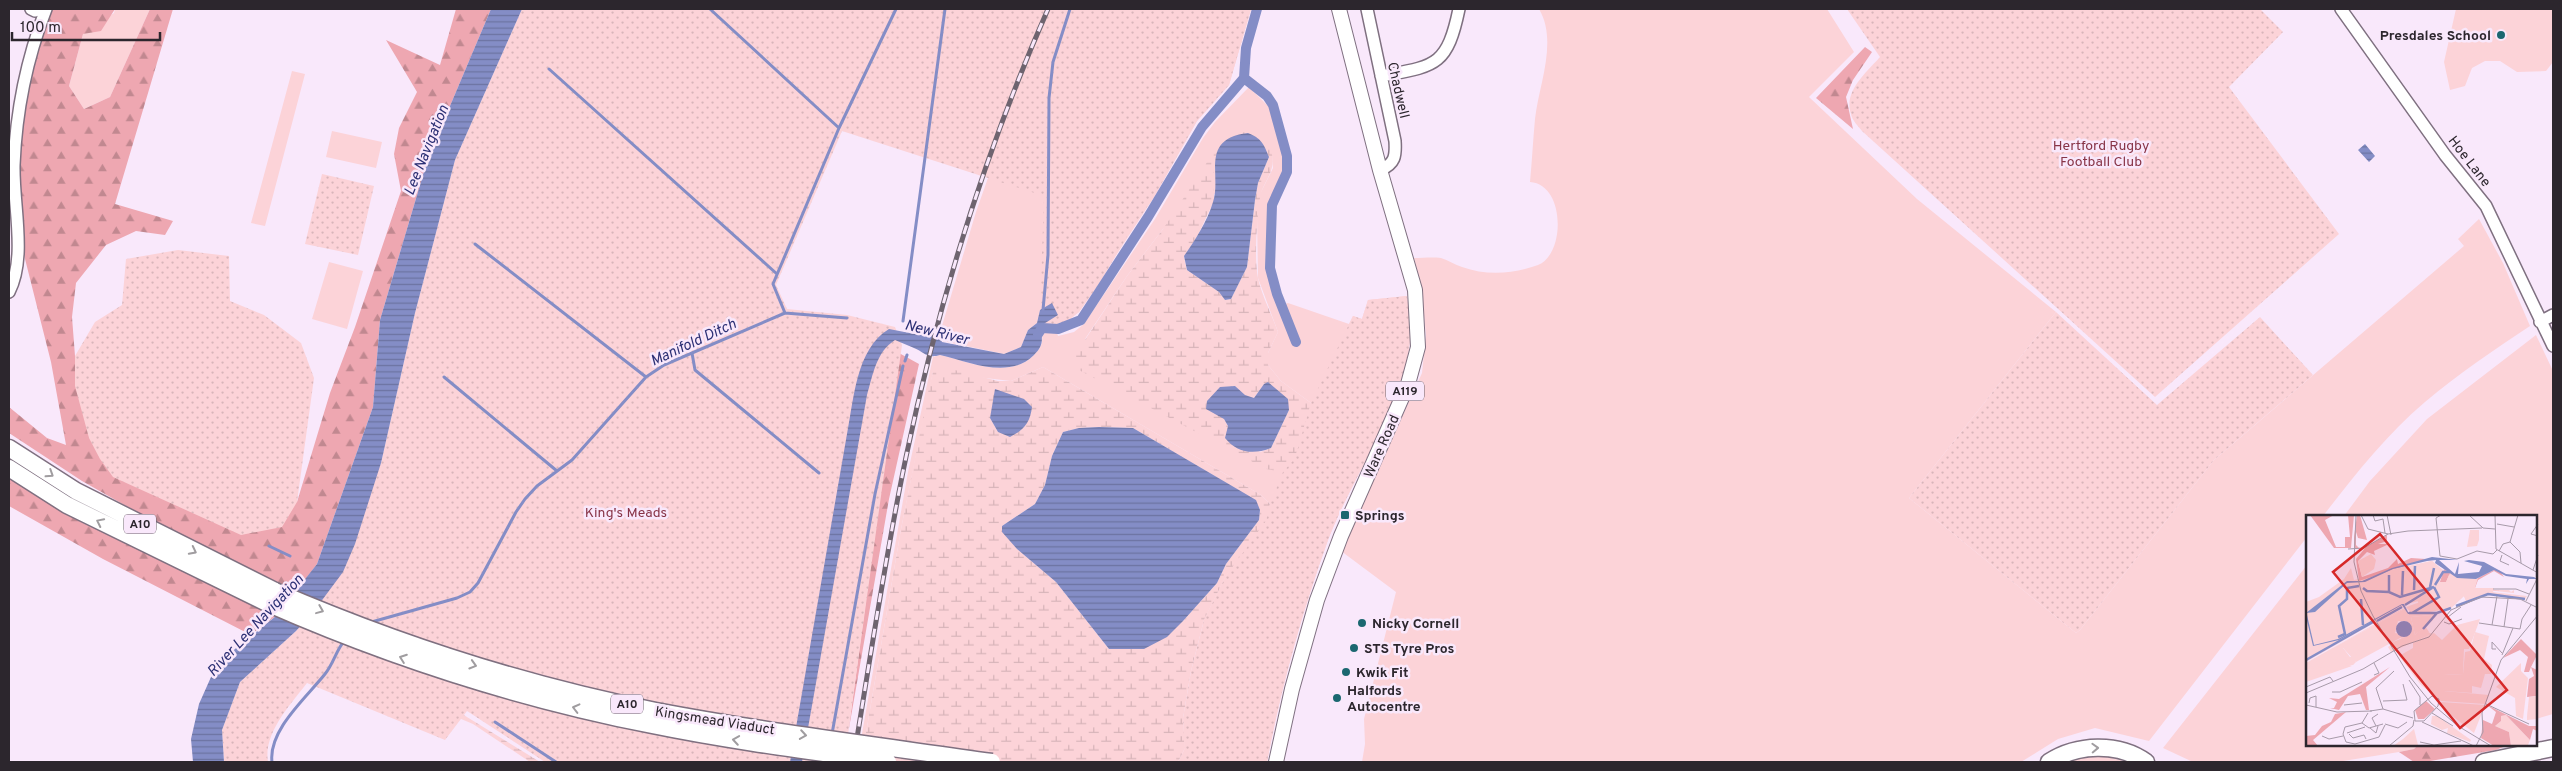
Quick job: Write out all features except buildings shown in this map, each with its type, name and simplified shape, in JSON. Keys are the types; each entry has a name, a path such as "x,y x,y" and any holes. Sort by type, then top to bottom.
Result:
{"highway":[{"name":"A10","path":"9,448 76,491 272,598"},
{"name":"A10","path":"9,468 67,505 272,598"},
{"name":"Kingsmead Viaduct","path":"272,598 412,661 538,699 653,726 888,762"},
{"name":"Kingsmead Viaduct","path":"272,598 415,646 541,684 706,720 992,762"},
{"path":"2049,762 2064,754 2090,748 2120,750 2146,762"},
{"path":"2484,762 2553,748"}],"main road":[{"name":"Ware Road","path":"1276,762 1292,688 1317,600 1341,536 1408,384 1418,347 1415,290 1380,170 1339,9"}],"street":[{"path":"9,292 15,280 18,259 14,166 21,101 34,44 37,9"},
{"name":"Chadwell","path":"1367,9 1395,140 1396,156 1390,166 1380,170"},
{"path":"1381,76 1423,68 1438,61 1450,42 1459,9"},
{"name":"Hoe Lane","path":"2340,9 2445,155 2486,206 2553,346"},
{"path":"2540,322 2553,315"}],"green space":[{"path":"50,9 115,9 101,31 83,34 69,86 84,109 110,97 150,9 173,9 115,204 173,221 165,235 136,231 106,245 76,283 72,317 75,356 297,502 330,393 355,327 401,191 394,154 399,128 417,92 386,40 440,65 456,9 491,9 428,158 380,320 373,407 317,564 296,592 195,545 82,481 9,433 9,407 47,438 66,445 51,362 23,251 16,166 25,94"},
{"path":"115,9 150,9 110,97 84,109 69,86 83,34 114,13"},
{"name":"King's Meads","path":"522,9 1251,9 1229,85 1197,121 1154,197 1079,312 1068,321 1054,326 1037,323 1040,310 1044,196 842,131 776,285 787,309 847,315 895,327 902,345 844,762 545,762 467,711 445,740 307,683 286,710 274,730 270,740 268,762 224,762 222,730 240,682 296,631 314,611 381,463 415,313 455,160"},
{"path":"1251,9 1229,85 1197,121 1154,197 1079,312 1055,326 1048,324 1040,310 1037,323 1028,330 1021,347 1004,354 942,341 939,336 976,212 1001,141"},
{"path":"1539,9 1827,9 1854,52 1809,97 1917,199 2056,312 1909,498 2076,633 2214,460 2464,246 2458,239 2479,219 2503,263 2530,326 2463,372 2411,415 2371,456 2324,515 2306,515 2306,538 2149,741 2095,728 2058,739 2021,762 1362,762 1365,744 1364,719 1396,592 1341,551 1422,373 1426,335 1421,286 1414,258 1441,258 1471,270 1500,273 1538,265 1547,258 1553,248 1558,220 1555,206 1550,194 1542,186 1530,182 1535,119 1546,63 1547,35"},
{"name":"Hertford Rugby Football Club","path":"1847,9 2260,9 2283,32 2229,87 2339,234 2155,397 1857,125 1851,114 1850,98 1858,82 1880,57"},
{"name":"Presdales School","path":"2456,9 2553,9 2553,62 2546,71 2517,72 2500,61 2485,61 2472,68 2465,86 2450,90 2444,62"},
{"path":"1865,47 1872,52 1853,80 1846,97 1853,129 1816,98"},
{"path":"292,71 305,74 265,226 251,223"},
{"path":"1249,87 1270,108 1283,157 1282,172 1268,206 1267,230 1268,277 1278,306 1288,303 1349,324 1353,316 1362,319 1368,300 1407,296 1410,324 1410,341 1397,392 1387,417 1338,516 1309,595 1293,650 1267,762 1178,762 1185,748 1204,620 1226,576 1270,504 1261,495 1043,367 1011,381 933,372 901,529 861,762 857,762 908,472 933,357 940,355 989,367 1013,367 1034,355 1042,343 1042,334 1056,330 1058,336 1074,332 1084,324 1155,219 1203,138 1215,122","holes":["1272,155 1273,168 1260,194 1257,215 1258,278 1278,332 1268,353 1268,365 1281,381 1311,403 1266,469 1085,339 1127,276 1163,229"]},
{"path":"332,131 382,142 376,168 326,157"},
{"path":"1239,131 1256,134 1268,144 1273,161 1260,198 1256,250 1258,278 1278,332 1268,353 1268,365 1281,381 1311,403 1295,458 1283,472 1266,469 1077,369 1073,358 1127,276 1163,229 1216,149 1228,136","holes":["1214,157 1269,157 1258,183 1247,267 1231,299 1225,300 1219,292 1187,270 1184,257 1198,235 1214,201","1264,384 1289,410 1271,448 1260,452 1228,426 1224,419 1235,386 1245,396 1254,398"]},
{"path":"322,174 374,186 358,255 305,244"},
{"path":"178,250 229,256 230,301 264,315 301,343 314,378 297,502 282,527 241,535 113,477 100,459 89,438 75,386 75,356 95,322 122,305 126,259"},
{"path":"329,262 363,271 347,329 312,319"},
{"path":"1407,296 1410,318 1410,341 1405,367 1387,418 1338,516 1318,567 1286,678 1267,762 1185,762 1183,718 1191,671 1204,620 1226,576 1266,521 1270,504 1283,472 1295,458 1311,403 1353,316 1362,319 1368,300"},
{"path":"2056,312 2157,405 2260,317 2313,375 2214,460 2076,633 1909,498"},
{"path":"2536,335 2553,371 2553,714 2537,719 2537,515 2345,515 2370,481 2427,419"},
{"path":"899,353 919,364 889,499 848,734"},
{"path":"943,367 998,381 1011,381 1043,367 1261,495 1270,504 1266,521 1226,576 1204,620 1191,671 1183,718 1185,748 1178,762 861,762 901,529 933,372","holes":["995,397 998,432 990,418","1079,428 1133,428 1255,500 1260,510 1259,520 1226,564 1217,583 1183,621 1109,649 1056,582 1017,549 1002,526 1035,504 1045,485 1052,456 1063,432"]},
{"path":"9,476 75,519 276,616 251,635 103,559 9,506"},
{"path":"2306,566 2306,746 2417,746 2414,749 2399,752 2337,762 2193,762 2163,748"},
{"path":"454,709 540,762 530,762 473,724 454,716"},
{"path":"2417,746 2506,746 2496,750 2424,762 2414,762 2399,752 2414,749"},
{"path":"2103,756 2128,762 2067,762 2082,758"}],"water":[{"path":"491,9 522,9 455,160 415,313 381,463 355,544 343,572 314,611 296,631 240,682 222,730 224,762 193,762 191,739 199,704 211,677 230,653 276,616 317,564 373,407 380,320 428,158"},
{"path":"1248,133 1262,142 1269,157 1258,183 1247,267 1231,299 1225,300 1219,292 1187,270 1184,256 1204,224 1213,202 1218,150 1223,143 1233,137"},
{"path":"2365,144 2375,156 2369,162 2358,150"},
{"path":"1052,303 1058,315 1042,325 1048,324 1049,329 1041,331 1042,341 1039,349 1024,362 1013,367 989,367 940,355 929,356 895,340 879,357 867,395 802,762 790,762 855,391 863,362 870,349 878,338 889,329 920,335 927,333 939,336 942,342 1004,354 1021,347 1028,330 1037,323 1040,310"},
{"path":"1268,382 1288,399 1289,410 1271,448 1258,452 1240,450 1225,438 1228,426 1224,419 1206,409 1207,401 1220,387 1235,386 1245,395 1254,398 1264,384"},
{"path":"995,389 1024,399 1032,407 1026,425 1010,437 998,432 990,418"},
{"path":"1079,428 1133,428 1256,500 1260,510 1259,520 1226,564 1217,583 1167,637 1144,649 1109,649 1056,582 1017,549 1002,532 1002,526 1035,504 1045,485 1052,456 1063,432"}],"waterway":[{"path":"710,9 839,128"},
{"name":"Manifold Ditch","path":"368,623 457,598 470,592 478,583 516,512 525,499 537,486 572,460 646,377 664,365 785,313 773,284 839,128 896,9"},
{"path":"903,321 945,9"},
{"path":"1043,310 1048,255 1049,98 1053,62 1070,9"},
{"name":"New River","path":"1038,334 1042,328 1058,329 1081,320 1148,217 1202,127 1244,78 1246,48 1257,9"},
{"path":"549,69 777,274"},
{"name":"New River","path":"1244,78 1267,96 1273,105 1287,156 1287,172 1272,205 1270,268 1277,294 1296,342"},
{"path":"475,244 646,377"},
{"path":"785,313 847,318"},
{"path":"692,353 695,370 819,473"},
{"path":"905,361 907,355"},
{"path":"832,734 875,494 903,366"},
{"path":"444,377 557,471"},
{"path":"269,546 290,556"},
{"path":"272,762 272,750 282,726 328,670 345,640"},
{"path":"495,722 556,762"}],"railway":[{"path":"853,762 898,495 933,343 965,229 984,173 1025,63 1048,9"}],"place":[{"name":"Presdales School","path":"2501,35"},
{"name":"Springs","path":"1345,515"},
{"name":"Nicky Cornell","path":"1362,623"},
{"name":"STS Tyre Pros","path":"1354,648"},
{"name":"Kwik Fit","path":"1346,672"},
{"name":"Halfords Autocentre","path":"1337,698"}],"water label":[{"name":"Lee Navigation","path":"426,150"},
{"name":"River Lee Navigation","path":"255,625"}]}
